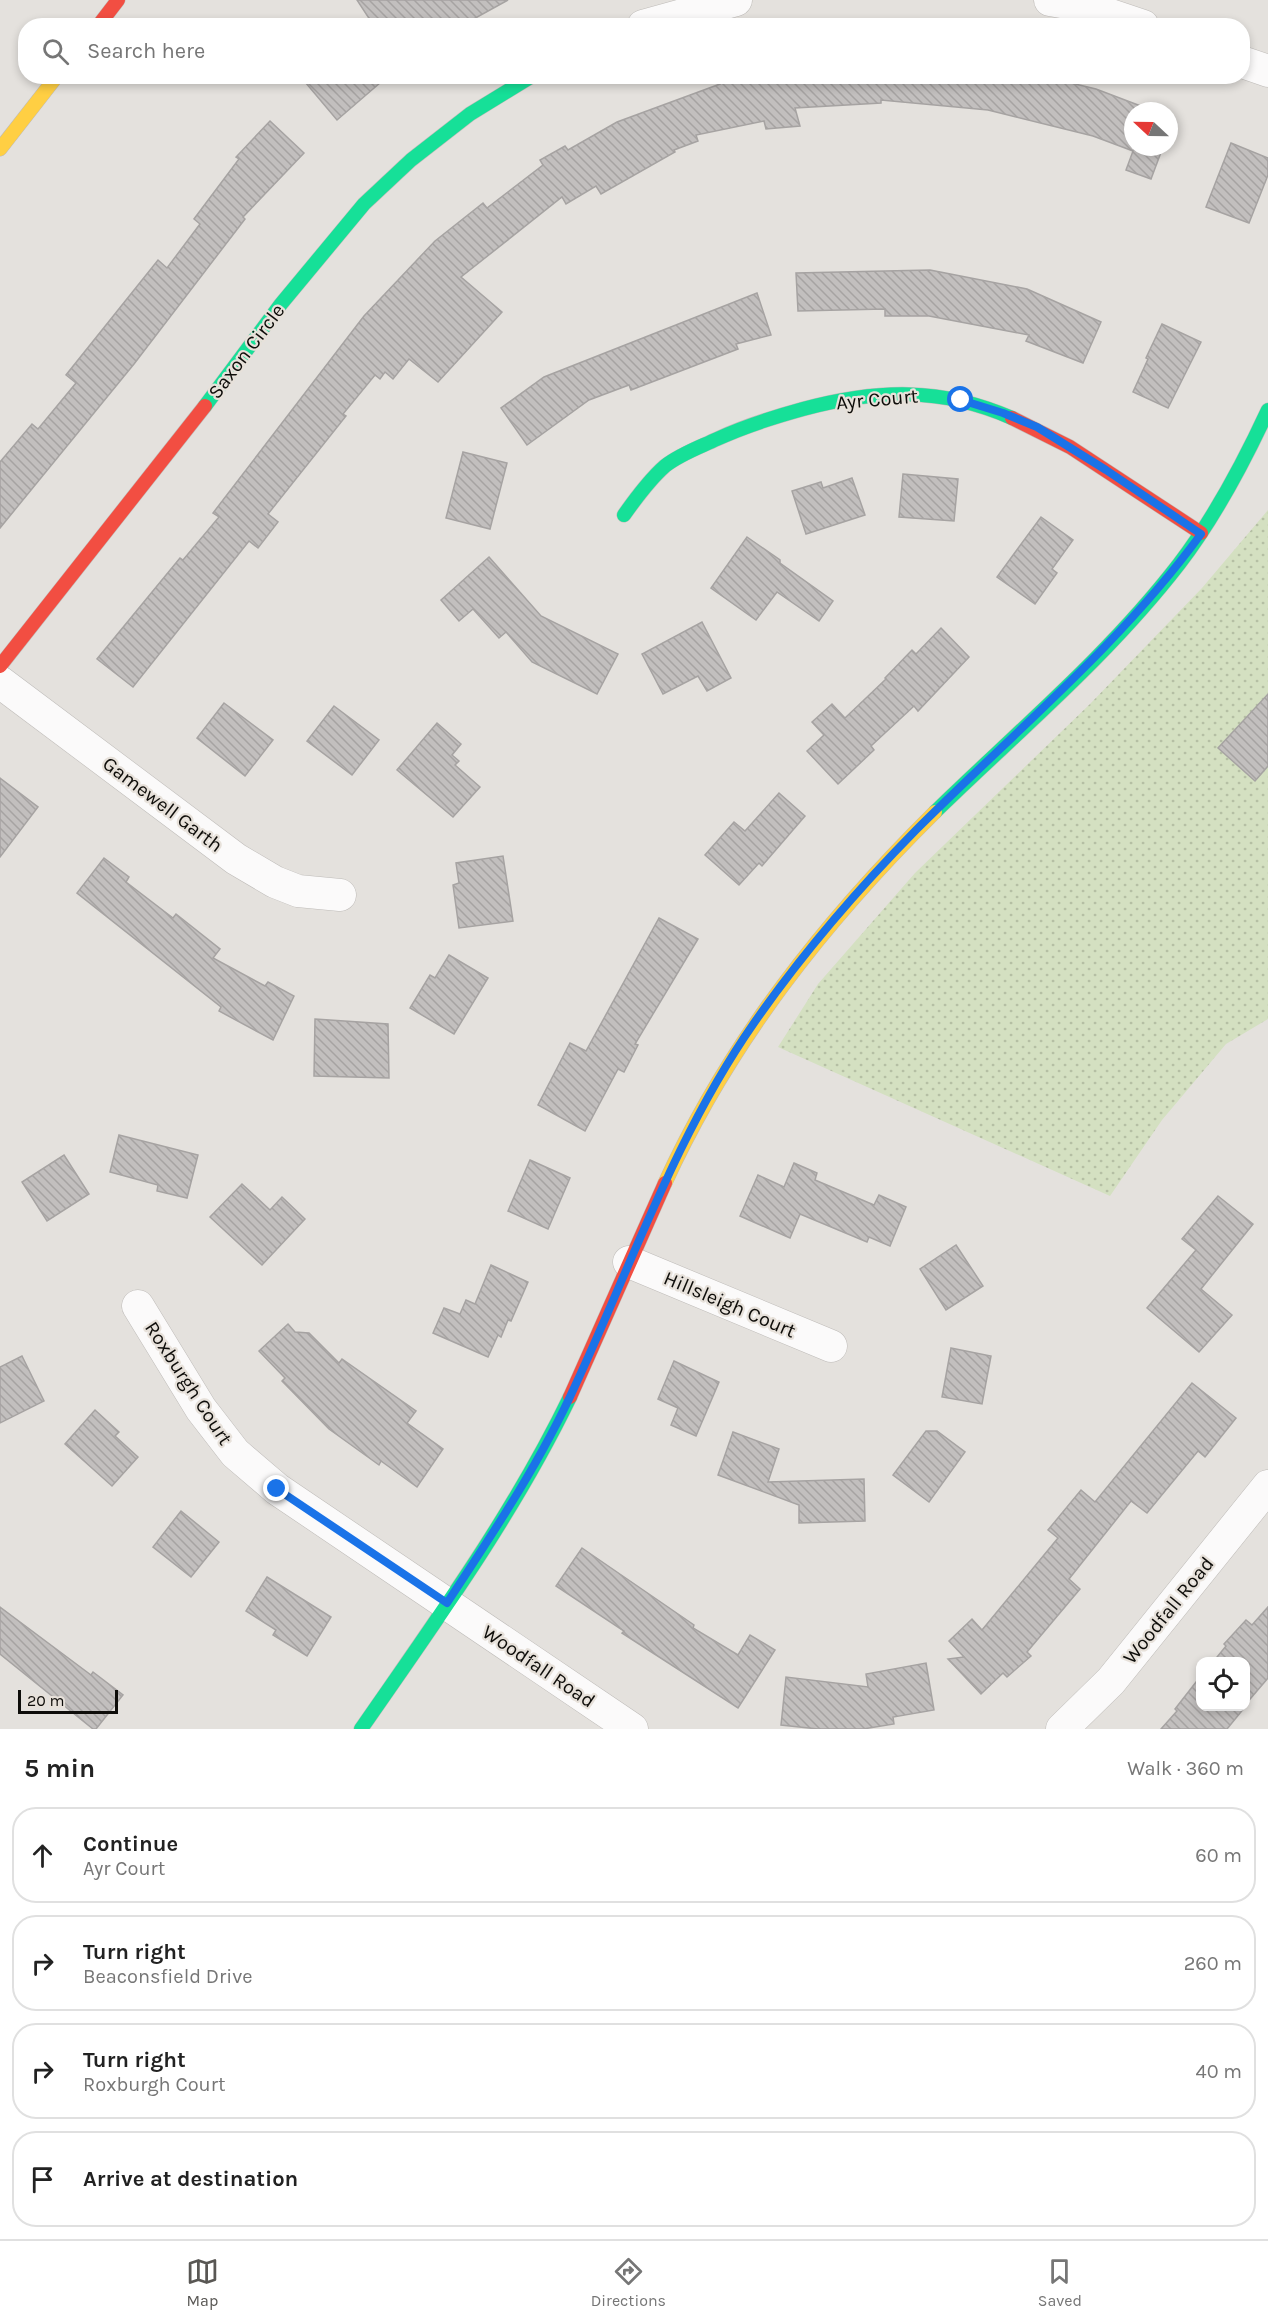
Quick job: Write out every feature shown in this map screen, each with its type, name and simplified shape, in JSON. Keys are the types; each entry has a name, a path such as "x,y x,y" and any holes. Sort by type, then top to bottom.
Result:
{"street":[{"path":"104,18 118,0"},
{"path":"672,18 736,0"},
{"path":"1050,0 1084,6 1119,18"},
{"path":"1250,65 1268,71"},
{"path":"0,149 51,84"},
{"name":"Saxon Circle","path":"0,666 219,388 281,304 364,204 411,160 470,114 519,84"},
{"name":"Ayr Court","path":"624,515 649,480 672,460 757,421 847,397 923,393 1003,413 1037,427 1201,534"},
{"path":"361,1729 518,1495 549,1439 575,1387 665,1182 698,1115 731,1058 786,980 827,928 880,868 1124,628 1160,588 1201,534 1232,483 1268,410"},
{"name":"Gamewell Garth","path":"0,682 236,859 275,882 298,891 340,895"},
{"name":"Hillsleigh Court","path":"629,1262 831,1346"},
{"name":"Roxburgh Court","path":"138,1306 201,1409 235,1453 277,1489 447,1603"},
{"name":"Woodfall Road","path":"1062,1729 1111,1681 1268,1486"},
{"name":"Woodfall Road","path":"447,1603 632,1729"}],"green space":[{"path":"1268,510 1268,1019 1226,1044 1162,1120 1110,1196 778,1047 818,984 915,873 1090,704 1202,588"}],"building":[{"path":"357,0 508,0 475,18 369,18"},
{"path":"307,84 379,84 337,120"},
{"path":"720,84 1075,84 1130,102 1124,102 1124,148 1093,136 988,110 881,100 881,103 795,108 800,126 766,129 764,121 696,135 698,141 674,150 675,152 601,194 596,186 566,204 562,197 461,277 502,312 438,382 409,359 393,379 385,372 380,379 375,375 343,414 346,416 268,514 278,522 258,548 249,541 133,687 97,659 180,558 183,560 219,517 213,513 364,316 435,241 483,203 487,208 543,165 540,160 565,146 568,150 617,122"},
{"path":"270,121 304,153 243,217 245,219 134,364 0,528 0,462 32,424 38,429 76,383 66,375 158,260 167,268 200,224 194,219 239,159 236,157"},
{"path":"1231,143 1268,158 1268,175 1249,223 1206,207"},
{"path":"1131,156 1160,156 1151,179 1126,170"},
{"path":"930,270 1027,289 1101,322 1083,363 1026,341 1029,335 929,316 885,316 885,309 798,311 796,273"},
{"path":"757,293 771,335 736,344 738,349 631,390 629,385 589,400 527,445 501,408 544,377"},
{"path":"1162,324 1201,342 1168,408 1133,392"},
{"path":"463,452 507,463 490,529 446,518"},
{"path":"903,474 958,479 954,521 899,517"},
{"path":"852,478 865,515 806,534 792,491 821,482 823,488"},
{"path":"1041,517 1073,540 1052,569 1057,573 1035,604 997,577"},
{"path":"747,537 833,601 819,621 777,592 756,620 711,588"},
{"path":"489,557 541,616 618,654 597,694 532,662 506,632 499,638 473,609 459,621 441,600"},
{"path":"702,622 731,678 707,691 698,676 663,694 642,654"},
{"path":"941,628 969,657 918,711 914,706 871,746 874,750 838,784 807,751 824,735 812,722 832,704 845,718 886,679 912,650 916,654"},
{"path":"1268,694 1268,766 1255,781 1218,748"},
{"path":"224,703 273,740 245,776 197,738"},
{"path":"334,706 379,740 352,775 307,741"},
{"path":"437,723 461,744 452,755 459,761 455,765 480,787 453,817 397,770"},
{"path":"0,778 38,807 0,857"},
{"path":"779,793 805,816 762,866 759,863 739,885 705,855 734,822 745,831"},
{"path":"503,856 513,921 459,928 453,885 459,883 456,863"},
{"path":"104,858 129,877 126,882 173,918 176,914 220,949 213,958 265,986 268,982 294,996 273,1040 219,1011 221,1007 77,893"},
{"path":"659,918 698,939 635,1044 638,1045 624,1072 618,1069 585,1131 538,1105 570,1043 586,1051"},
{"path":"449,955 488,978 454,1034 410,1008 430,975 435,978"},
{"path":"315,1019 388,1024 389,1078 314,1076"},
{"path":"119,1135 198,1155 187,1198 157,1191 158,1185 110,1172"},
{"path":"64,1155 89,1194 47,1221 22,1182"},
{"path":"530,1160 570,1178 548,1229 508,1211"},
{"path":"794,1163 817,1173 815,1180 874,1205 879,1195 906,1207 890,1246 869,1237 867,1242 800,1214 790,1238 740,1216 758,1175 784,1187"},
{"path":"242,1184 270,1210 282,1197 305,1219 262,1265 210,1217"},
{"path":"1218,1196 1253,1224 1201,1289 1232,1315 1199,1352 1147,1308 1196,1250 1182,1239"},
{"path":"956,1245 983,1286 946,1310 920,1269"},
{"path":"491,1265 528,1282 511,1321 508,1320 501,1337 498,1335 488,1357 433,1333 444,1308 460,1314 466,1300 475,1304"},
{"path":"288,1324 295,1332 309,1333 339,1363 342,1359 416,1411 407,1423 443,1449 417,1487 381,1461 379,1465 329,1429 282,1381 285,1378 259,1351"},
{"path":"951,1348 991,1356 982,1404 942,1397"},
{"path":"22,1356 44,1401 0,1423 0,1367"},
{"path":"674,1361 719,1382 696,1436 671,1425 678,1408 658,1399"},
{"path":"1192,1383 1236,1418 1205,1457 1198,1451 1147,1513 1131,1501 1069,1579 1080,1589 1027,1652 1031,1656 1007,1677 1003,1673 981,1694 948,1659 964,1657 949,1641 972,1619 982,1630 1058,1538 1048,1530 1081,1490 1095,1502"},
{"path":"95,1410 119,1432 115,1436 138,1457 112,1486 65,1444"},
{"path":"926,1431 937,1431 965,1452 929,1502 893,1475"},
{"path":"733,1432 779,1449 768,1482 864,1479 865,1521 799,1523 799,1505 718,1475"},
{"path":"181,1511 219,1542 191,1577 153,1547"},
{"path":"582,1548 694,1625 693,1628 738,1655 750,1635 775,1650 738,1708 622,1633 624,1631 556,1586"},
{"path":"267,1577 331,1617 307,1656 273,1635 276,1630 246,1611"},
{"path":"0,1607 91,1675 93,1672 123,1695 96,1729 93,1729 0,1654"},
{"path":"1268,1607 1268,1678 1250,1699 1250,1657 1217,1657 1226,1646 1224,1644 1246,1620 1252,1625"},
{"path":"926,1663 934,1710 893,1717 894,1724 863,1729 818,1729 781,1725 786,1677 868,1687 866,1674"},
{"path":"1196,1682 1196,1711 1242,1711 1227,1729 1161,1729 1177,1711 1175,1709"}],"traffic: fast":[{"path":"205,406 281,304 364,204 411,160 470,114 519,84"},
{"path":"624,515 654,477 677,458 738,430 803,409 857,398 909,394 960,401 1012,418"},
{"path":"935,812 1062,692 1152,598 1192,546 1216,509 1268,410"},
{"path":"361,1729 445,1608 498,1526 524,1484 570,1397"}],"traffic: slow":[{"path":"0,149 51,84"},
{"path":"665,1183 719,1080 783,985 856,896 935,812"}],"traffic: jam":[{"path":"104,18 118,0"},
{"path":"0,666 205,406"},
{"path":"1012,418 1070,447 1201,533"},
{"path":"570,1397 665,1183"}],"route":[{"path":"277,1489 447,1603 518,1495 549,1439 575,1387 665,1182 698,1115 754,1023 827,928 880,868 917,829 1124,628 1154,596 1201,534 1037,427 1003,413 961,400"}]}
